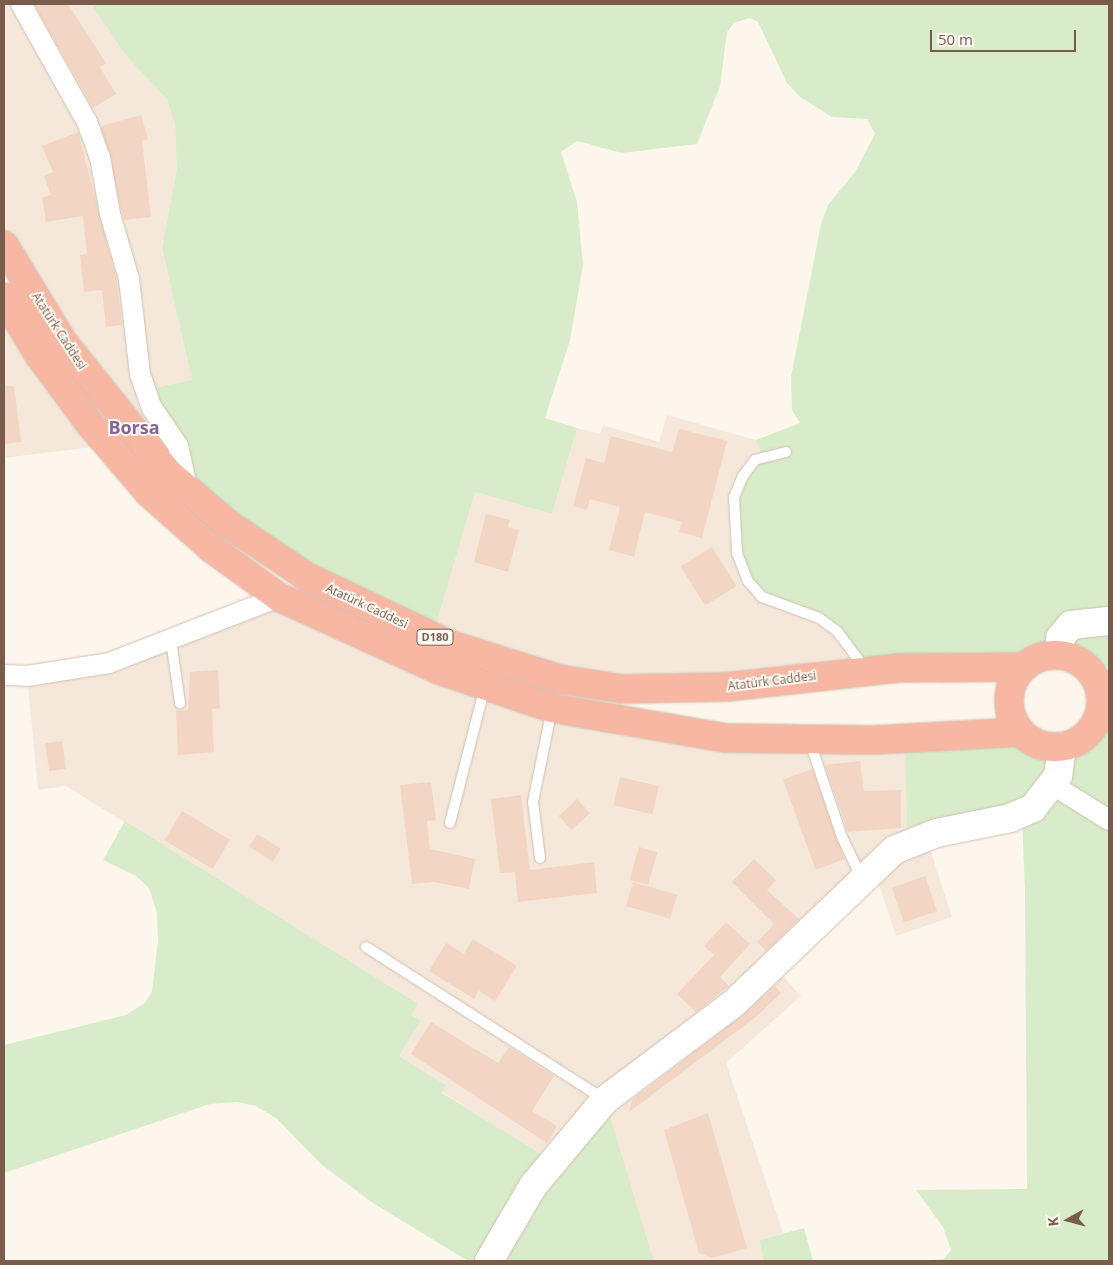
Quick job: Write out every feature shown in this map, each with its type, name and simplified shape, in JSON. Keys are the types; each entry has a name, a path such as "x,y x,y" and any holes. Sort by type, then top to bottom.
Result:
{"highway":[{"name":"Atatürk Caddesi","path":"4,244 63,342 111,407 188,490 228,524 307,577 448,644 559,679 622,689 670,691 867,671 1024,666 1042,657 1070,659 1109,667"},
{"name":"D180","path":"4,297 39,355 149,493 211,548 279,597 485,687 552,708 726,738 810,742 1021,732"},
{"path":"1024,666 1013,682 1009,699 1021,732 1044,746 1062,746 1101,727 1100,693 1070,659"}],"street":[{"path":"21,4 87,122 100,157 110,214 129,279 140,374 152,408 178,446 188,490"},
{"path":"4,675 27,676 109,663 279,597"},
{"path":"1070,659 1060,638 1071,625 1109,622"},
{"path":"489,1261 533,1186 605,1100 734,1003 861,877 894,850 914,840 1022,813 1053,785 1062,746"},
{"path":"1053,785 1109,820"}],"lane":[{"path":"786,452 755,460 743,476 734,497 737,553 748,581 762,596 819,618 836,631 867,671"},
{"path":"171,640 180,703"},
{"path":"450,823 485,687"},
{"path":"540,858 533,802 552,708"},
{"path":"810,742 842,837 861,877"},
{"path":"366,947 605,1100"}],"shaded area":[{"path":"4,4 91,4 127,57 167,99 175,125 177,168 162,248 192,380 145,390 188,490 4,245"},
{"path":"4,297 108,445 4,458"},
{"path":"667,415 756,440 819,618 867,671 670,691 433,636 475,492 552,514 577,428 600,434 603,425 659,442"},
{"path":"279,597 616,722 905,739 926,836 952,917 896,936 873,867 773,965 801,996 726,1063 783,1233 759,1240 764,1261 654,1261 605,1101 552,1162 442,1092 446,1085 399,1056 421,1021 411,1015 417,1004 66,786 38,790 27,676 64,672"}],"green space":[{"path":"91,4 1109,4 1109,667 1052,655 1033,661 867,671 837,631 762,597 737,553 734,497 762,457 756,440 800,423 792,410 791,377 821,224 828,205 855,172 875,134 867,119 832,117 800,97 787,83 758,22 750,18 734,23 727,32 720,86 697,144 622,153 577,141 561,152 577,202 583,265 570,340 545,418 577,428 552,514 475,492 433,636 188,490 144,390 192,380 162,248 177,168 175,125 167,99 127,57"},
{"path":"1109,727 1109,1261 917,1261 944,1259 951,1250 943,1227 916,1190 1027,1189 1025,892 1022,814 913,840 907,828 905,739 1028,738 1053,747 1071,744 1092,728"},
{"path":"125,821 418,1004 411,1015 421,1021 399,1056 446,1085 442,1093 552,1161 605,1100 654,1261 508,1261 497,1246 489,1261 468,1261 373,1203 321,1164 276,1118 256,1106 237,1102 210,1104 4,1173 4,1045 126,1015 145,1003 152,991 158,941 157,913 149,888 136,876 103,860"},
{"path":"804,1228 813,1261 764,1261 759,1240"}],"building":[{"path":"34,4 68,4 106,63 100,67 116,94 93,108"},
{"path":"141,115 148,139 142,141 151,217 124,220 101,126"},
{"path":"78,132 117,281 122,325 106,327 102,290 84,292 80,255 87,254 83,216 46,222 42,197 51,195 44,176 53,172 42,146"},
{"path":"4,386 14,386 21,442 4,444"},
{"path":"679,429 727,441 702,538 679,532 682,522 645,512 634,557 609,550 620,507 590,499 587,510 573,506 586,458 604,463 611,436 672,452"},
{"path":"486,514 510,520 508,527 519,530 508,572 474,562"},
{"path":"712,547 736,586 705,606 681,567"},
{"path":"218,670 220,708 212,709 214,752 178,755 176,711 188,710 190,672"},
{"path":"62,741 66,769 49,771 45,743"},
{"path":"860,761 864,791 901,790 901,828 848,832 825,765"},
{"path":"812,769 845,859 816,870 783,780"},
{"path":"620,777 659,786 652,814 613,805"},
{"path":"431,782 436,820 427,821 430,849 475,859 469,889 434,882 412,884 400,785"},
{"path":"521,795 530,870 594,862 597,893 518,902 515,872 500,873 491,799"},
{"path":"577,799 590,813 572,830 559,816"},
{"path":"182,811 230,840 212,869 164,840"},
{"path":"257,834 281,849 273,862 249,847"},
{"path":"639,847 657,852 648,885 630,880"},
{"path":"754,859 776,880 767,890 799,919 766,951 757,942 774,924 732,882"},
{"path":"925,876 937,911 904,922 892,887"},
{"path":"633,882 677,895 670,919 626,906"},
{"path":"726,922 750,944 720,977 729,986 696,1012 677,994 714,955 704,946"},
{"path":"473,939 517,966 495,1001 479,991 474,999 429,971 446,943 464,954"},
{"path":"775,986 781,993 757,1016 629,1112 632,1100 743,1015"},
{"path":"431,1022 498,1063 509,1047 554,1076 532,1111 557,1126 547,1143 411,1054"},
{"path":"708,1113 747,1248 712,1258 699,1253 664,1130"}],"district":[{"name":"Borsa","path":"134,427"}]}
